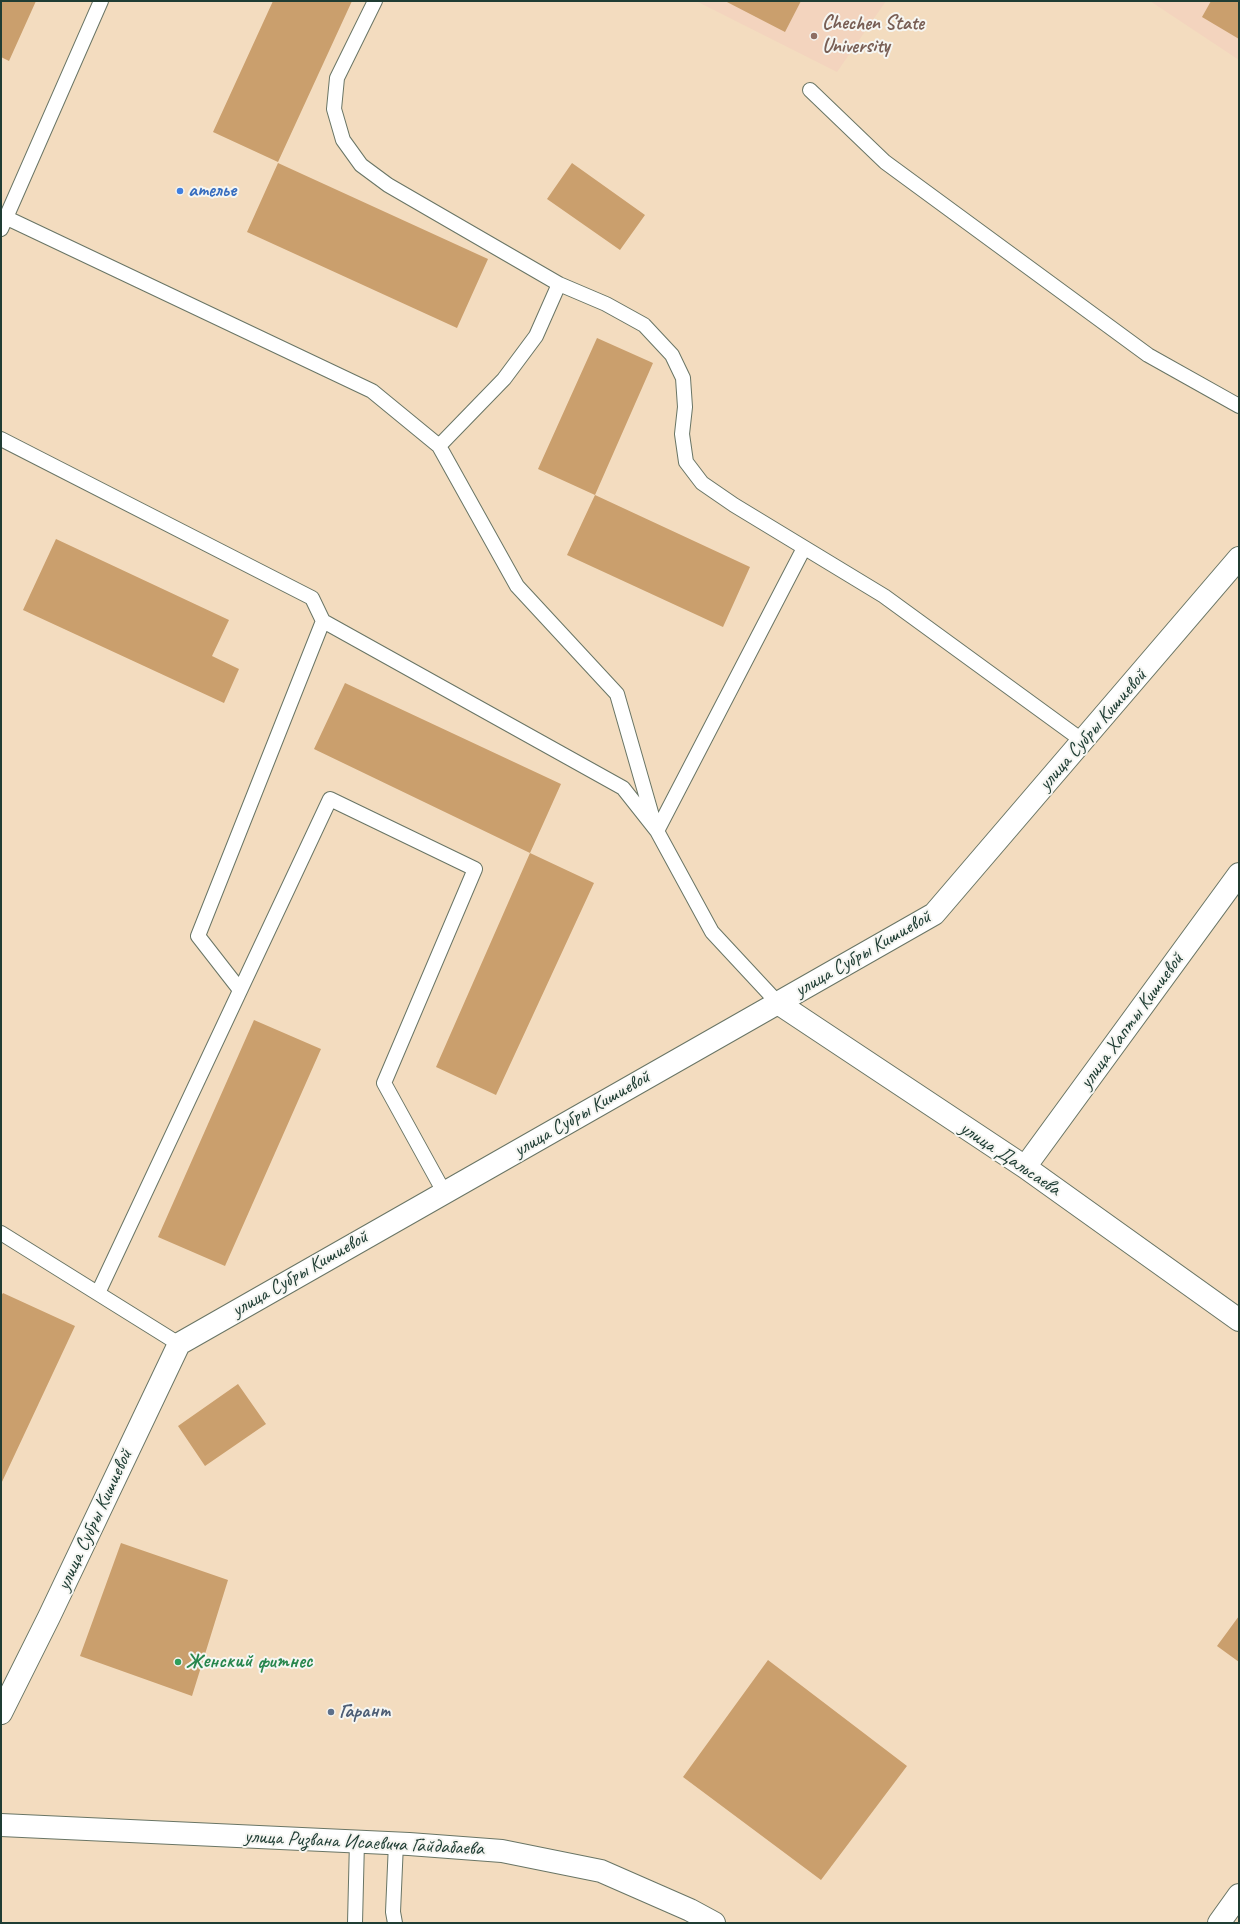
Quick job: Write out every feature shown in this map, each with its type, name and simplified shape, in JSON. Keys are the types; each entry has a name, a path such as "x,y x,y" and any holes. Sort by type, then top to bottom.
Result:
{"street":[{"name":"улица Субры Кишиевой","path":"1,1713 178,1344 934,914 1239,558"},
{"name":"улица Хапты Кишиевой","path":"1025,1167 1239,874"},
{"name":"улица Дальсаева","path":"778,1003 1025,1167 1239,1320"},
{"name":"улица Ризвана Исаевича Гайдабаева","path":"1,1824 396,1843 502,1851 600,1871 690,1910 714,1923"},
{"path":"1219,1923 1239,1895"}],"lane":[{"path":"101,1 4,224 372,391 439,446 517,586 617,694 657,831"},
{"path":"375,1 337,78 334,109 343,140 361,165 388,185 559,284 606,304 644,325 672,355 683,378 685,407 682,434 686,462 702,483 734,506 884,596 1083,741"},
{"path":"810,90 885,162 1148,354 1239,406"},
{"path":"439,446 504,379 536,336 559,284"},
{"path":"1,439 312,598 323,621 623,788 657,831 712,932 778,1003"},
{"path":"657,831 804,548"},
{"path":"240,990 198,936 323,621"},
{"path":"98,1293 330,799 475,869 384,1083 444,1192"},
{"path":"1,1233 178,1344"},
{"path":"355,1923 357,1841"},
{"path":"395,1923 393,1912 396,1843"}],"shaded area":[{"name":"Chechen State University","path":"696,1 886,1 837,72"},
{"path":"1150,1 1239,1 1239,60"}],"building":[{"path":"1,1 36,1 9,61 1,57"},
{"path":"273,1 352,1 278,162 213,132"},
{"path":"725,1 801,1 785,32"},
{"path":"1211,1 1239,1 1239,39 1202,17"},
{"path":"278,163 488,259 457,328 247,232"},
{"path":"572,163 645,215 620,250 547,199"},
{"path":"597,338 653,363 595,495 538,469"},
{"path":"595,495 750,567 723,627 567,555"},
{"path":"56,539 229,620 212,656 239,669 224,703 23,610"},
{"path":"345,683 561,784 530,853 314,749"},
{"path":"530,853 594,883 496,1095 436,1067"},
{"path":"254,1020 321,1049 225,1266 158,1237"},
{"path":"3,1293 75,1326 1,1484 1,1296"},
{"path":"238,1384 266,1424 205,1466 178,1426"},
{"path":"121,1543 228,1580 192,1696 80,1656"},
{"path":"1239,1616 1239,1662 1217,1646"},
{"path":"768,1660 907,1766 821,1880 683,1777"}],"place":[{"name":"Chechen State University","path":"814,36"},
{"name":"ателье","path":"180,191"},
{"name":"Женский фитнес","path":"178,1662"},
{"name":"Гарант","path":"331,1712"}]}
